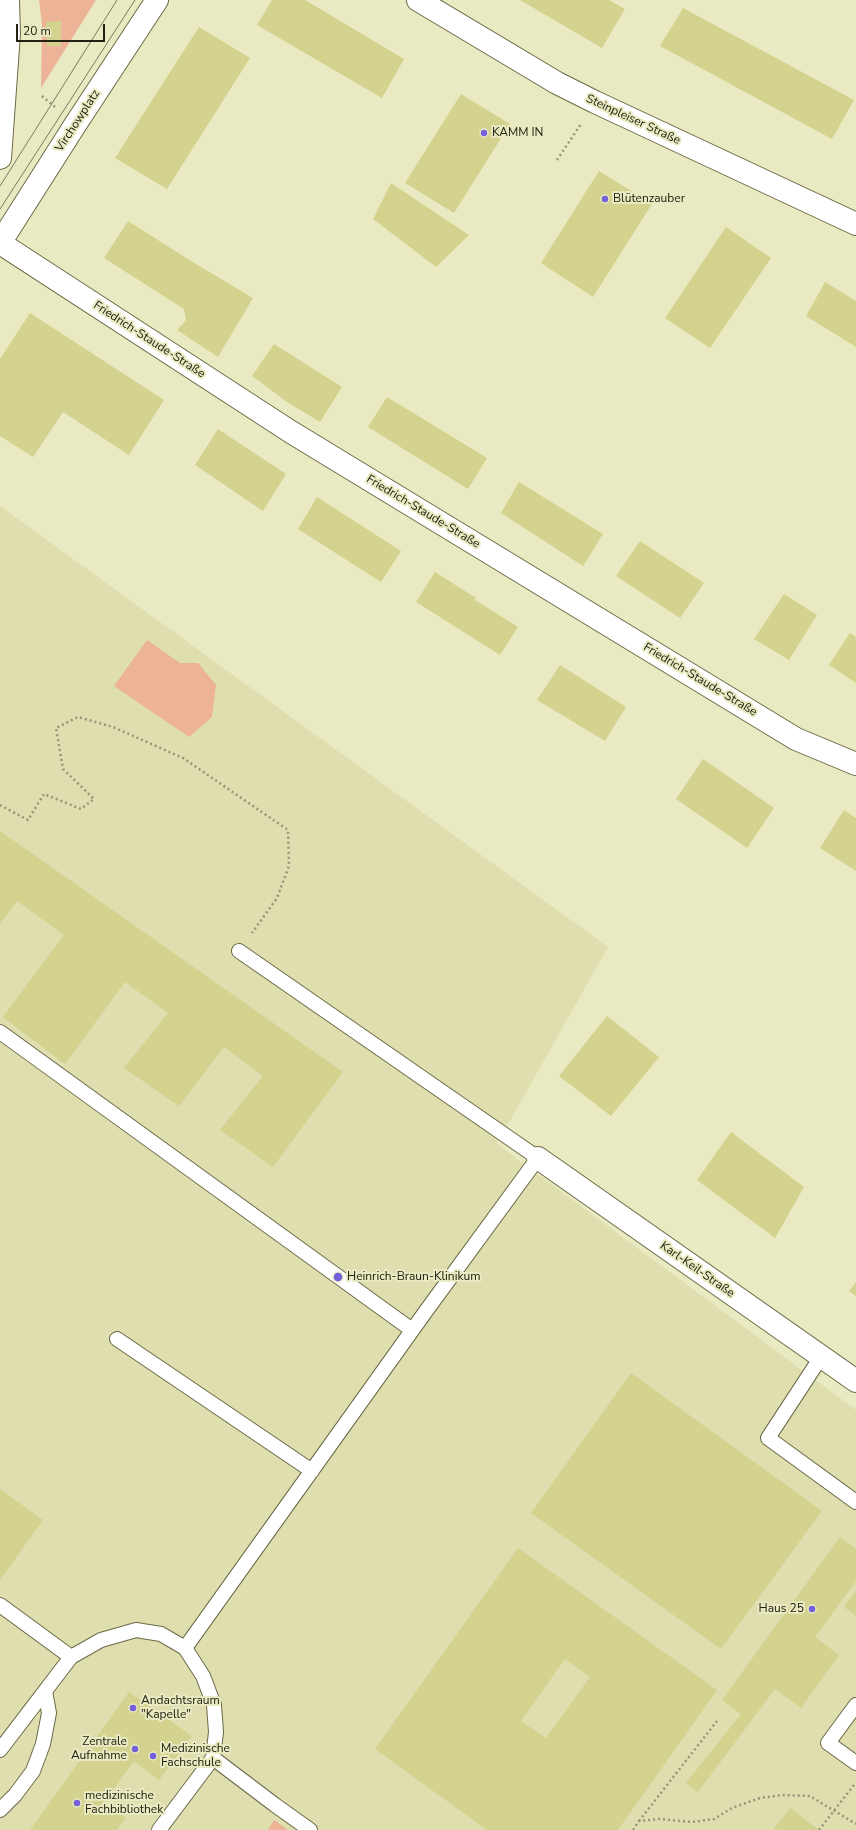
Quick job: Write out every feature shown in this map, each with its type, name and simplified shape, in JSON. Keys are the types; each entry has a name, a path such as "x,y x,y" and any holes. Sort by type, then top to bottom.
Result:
{"street":[{"path":"0,158 9,34 8,0"},
{"name":"Virchowplatz","path":"0,243 157,0"},
{"name":"Steinpleiser Straße","path":"418,0 564,86 856,224"},
{"name":"Friedrich-Staude-Straße","path":"0,243 291,432 796,738 856,764"},
{"name":"Karl-Keil-Straße","path":"538,1158 856,1381"}],"lane":[{"path":"185,1648 412,1330 538,1158 239,951"},
{"path":"0,1032 412,1330"},
{"path":"117,1339 312,1471"},
{"path":"821,1357 768,1438 856,1502"},
{"path":"0,1605 71,1657"},
{"path":"0,1750 71,1657 101,1640 136,1630 160,1634 185,1648 204,1676 214,1704 216,1732 213,1758 159,1830"},
{"path":"0,1810 15,1795 33,1771 43,1744 49,1713 45,1691"},
{"path":"856,1704 828,1743 856,1763"},
{"path":"213,1758 310,1830"}],"path":[{"path":"557,160 575,133"},
{"path":"0,805 28,820 44,794 81,809 94,799 63,769 56,728 78,717 113,727 183,758 288,830 290,866 277,898 239,951"},
{"path":"633,1830 717,1721"},
{"path":"819,1830 856,1783"},
{"path":"639,1821 659,1819 692,1822 714,1819 732,1808 760,1798 782,1795 810,1796 856,1824"}],"shaded area":[{"path":"39,0 96,0 41,88 42,24"},
{"name":"Heinrich-Braun-Klinikum","path":"0,506 608,947 497,1144 856,1410 856,1830 0,1830"},
{"path":"147,640 180,663 198,663 216,685 212,717 189,737 114,686"},
{"path":"274,1820 288,1830 268,1830"}],"building":[{"path":"272,0 305,0 404,59 382,98 257,25"},
{"path":"520,0 609,0 625,9 602,48"},
{"path":"683,8 854,100 832,139 660,46"},
{"path":"61,21 61,46 47,46 46,22"},
{"path":"199,27 250,58 167,189 115,158"},
{"path":"461,94 510,124 454,213 405,183"},
{"path":"599,171 652,204 593,297 541,263"},
{"path":"391,183 469,235 436,267 373,219"},
{"path":"128,221 253,298 218,357 177,330 186,320 184,309 104,258"},
{"path":"726,227 771,258 710,348 665,318"},
{"path":"825,282 856,301 856,347 806,316"},
{"path":"30,313 164,400 129,455 63,412 33,457 0,436 0,359"},
{"path":"274,344 342,387 320,422 287,402 252,376"},
{"path":"387,397 487,458 468,489 368,427"},
{"path":"218,429 286,474 263,511 195,465"},
{"path":"519,482 603,534 583,566 501,513"},
{"path":"317,497 401,551 381,582 298,529"},
{"path":"640,541 704,583 680,618 616,576"},
{"path":"435,572 476,598 470,607 475,600 518,627 500,655 416,602"},
{"path":"784,594 817,615 789,660 754,639"},
{"path":"850,633 856,637 856,683 829,665"},
{"path":"560,665 626,707 605,741 537,700"},
{"path":"703,759 774,808 747,848 676,799"},
{"path":"844,810 856,818 856,871 820,848"},
{"path":"0,831 343,1072 273,1167 220,1130 263,1076 224,1047 179,1106 124,1068 168,1013 125,982 65,1064 3,1017 64,935 17,901 0,924"},
{"path":"607,1016 659,1057 611,1116 559,1076"},
{"path":"731,1132 804,1187 775,1238 697,1180"},
{"path":"856,1282 856,1296 849,1291"},
{"path":"631,1373 822,1511 721,1649 531,1513"},
{"path":"0,1489 43,1520 0,1580"},
{"name":"Haus 25","path":"840,1537 856,1549 856,1581 815,1637 839,1655 801,1708 775,1689 698,1792 686,1783 741,1714 722,1700"},
{"path":"518,1548 717,1690 618,1830 487,1830 375,1749","holes":["565,1659 590,1677 546,1738 521,1721"]},
{"path":"856,1591 856,1616 844,1607"},
{"name":"Zentrale Aufnahme","path":"129,1692 192,1736 159,1780 134,1761 104,1802 126,1818 117,1830 30,1830"},
{"path":"790,1808 819,1830 773,1830"}],"tram line":[{"path":"0,186 117,0"},
{"path":"0,209 135,0"}],"place":[{"name":"KAMM IN","path":"484,133"},
{"name":"Blütenzauber","path":"605,199"},
{"name":"Heinrich-Braun-Klinikum","path":"338,1277"},
{"name":"Haus 25","path":"812,1609"},
{"name":"Andachtsraum \"Kapelle\"","path":"133,1708"},
{"name":"Zentrale Aufnahme","path":"135,1749"},
{"name":"Medizinische Fachschule","path":"153,1756"},
{"name":"medizinische Fachbibliothek","path":"77,1803"}]}
